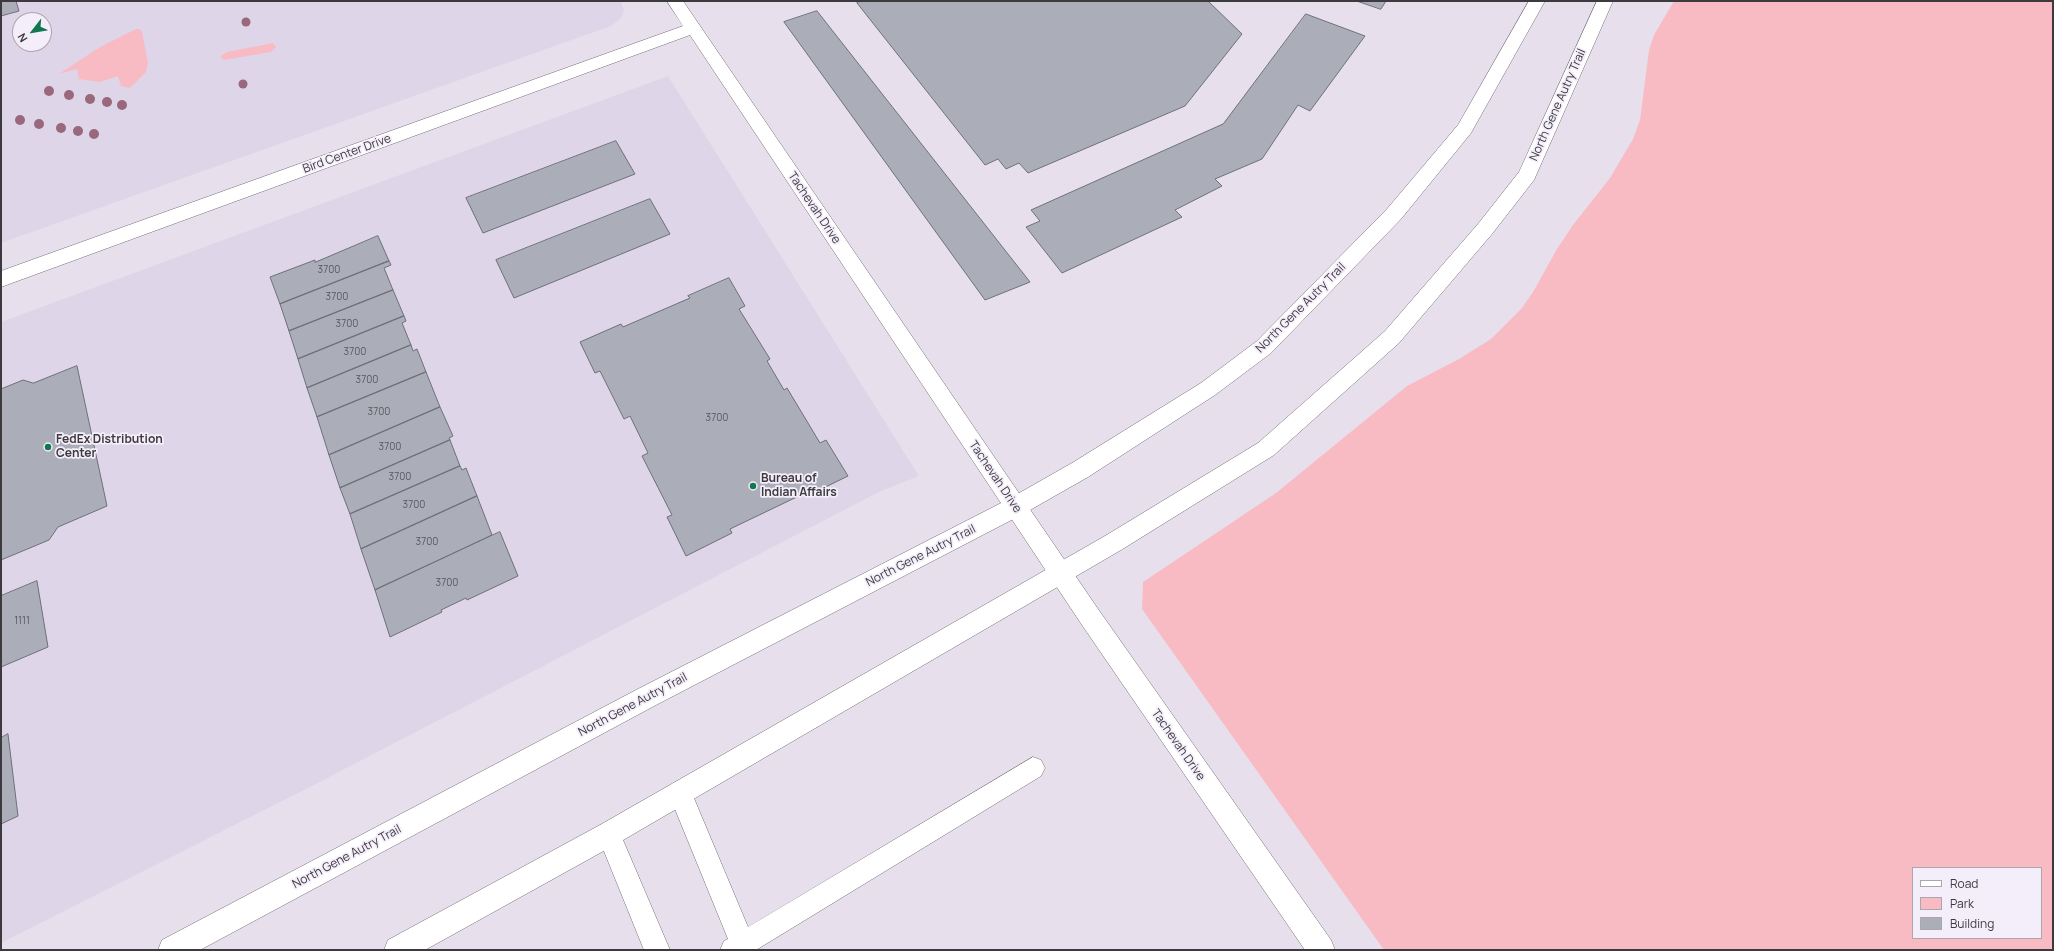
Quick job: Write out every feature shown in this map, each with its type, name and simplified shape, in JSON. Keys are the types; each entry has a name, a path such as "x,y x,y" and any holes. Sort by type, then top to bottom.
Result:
{"main road":[{"name":"Tachevah Drive","path":"675,1 1015,507 1321,950"},
{"name":"North Gene Autry Trail","path":"172,950 647,697 1015,507 1080,470 1208,390 1264,347 1394,214 1465,129 1537,1"},
{"name":"North Gene Autry Trail","path":"398,950 609,834 1113,543 1266,449 1392,337 1485,229 1527,175 1605,1"},
{"name":"Bird Center Drive","path":"1,279 693,28"}],"lane":[{"path":"680,792 738,947 1033,768"},
{"path":"609,834 658,950"}],"shaded area":[{"path":"1,1 621,1 624,10 621,18 611,26 1,243"},
{"path":"668,76 919,476 879,492 306,789 1,943 1,322"}],"green space":[{"path":"1674,1 2053,1 2053,950 1384,950 1142,609 1143,582 1276,493 1407,386 1459,359 1491,339 1522,308 1533,292 1557,249 1573,225 1610,178 1633,139 1640,120 1649,50 1654,35"},
{"path":"136,29 140,29 142,32 148,63 146,72 130,88 121,86 118,76 100,82 79,79 77,69 59,74 100,47"},
{"path":"273,43 276,47 271,52 224,60 221,58 221,56 227,52"}],"building":[{"path":"1,1 16,1 19,11 1,16"},
{"path":"862,1 1208,1 1242,34 1185,106 1028,173 1019,163 1006,169 998,159 985,165 857,3"},
{"path":"1357,1 1386,1 1381,9"},
{"path":"817,11 1030,282 985,300 784,22"},
{"path":"1306,14 1365,36 1310,111 1298,105 1262,159 1215,179 1222,186 1175,210 1182,217 1062,273 1026,227 1040,221 1031,210 1223,124"},
{"path":"616,141 635,174 483,233 466,198"},
{"path":"650,199 670,234 514,298 496,260"},
{"path":"378,236 389,261 280,304 270,277 315,260 315,262"},
{"path":"389,261 391,265 384,268 393,290 289,331 280,304"},
{"path":"729,278 745,306 739,309 770,359 767,361 784,390 787,388 820,443 826,440 848,476 805,497 803,494 730,529 732,533 686,556 667,517 672,515 642,456 648,453 630,416 624,419 600,371 595,373 580,342 621,324 623,327 690,298 688,296"},
{"path":"393,290 404,316 298,359 289,331"},
{"path":"404,316 406,321 402,323 411,345 307,388 298,359"},
{"path":"411,345 413,351 417,349 426,372 317,417 307,388"},
{"name":"FedEx Distribution Center","path":"77,366 107,506 58,527 49,540 1,560 1,389 23,380 33,383"},
{"path":"426,372 440,407 329,455 317,417"},
{"path":"440,407 453,436 449,438 450,440 340,488 329,455"},
{"path":"450,440 460,466 350,514 340,488"},
{"path":"460,466 462,470 466,468 477,496 361,549 350,514"},
{"path":"477,496 492,535 375,590 361,549"},
{"path":"500,532 518,576 467,600 466,598 441,610 442,612 390,637 375,590"},
{"path":"37,581 48,647 1,667 1,596"},
{"path":"8,734 18,816 1,824 1,738"}],"place":[{"name":"FedEx Distribution Center","path":"48,447"},
{"name":"Bureau of Indian Affairs","path":"753,486"}]}
